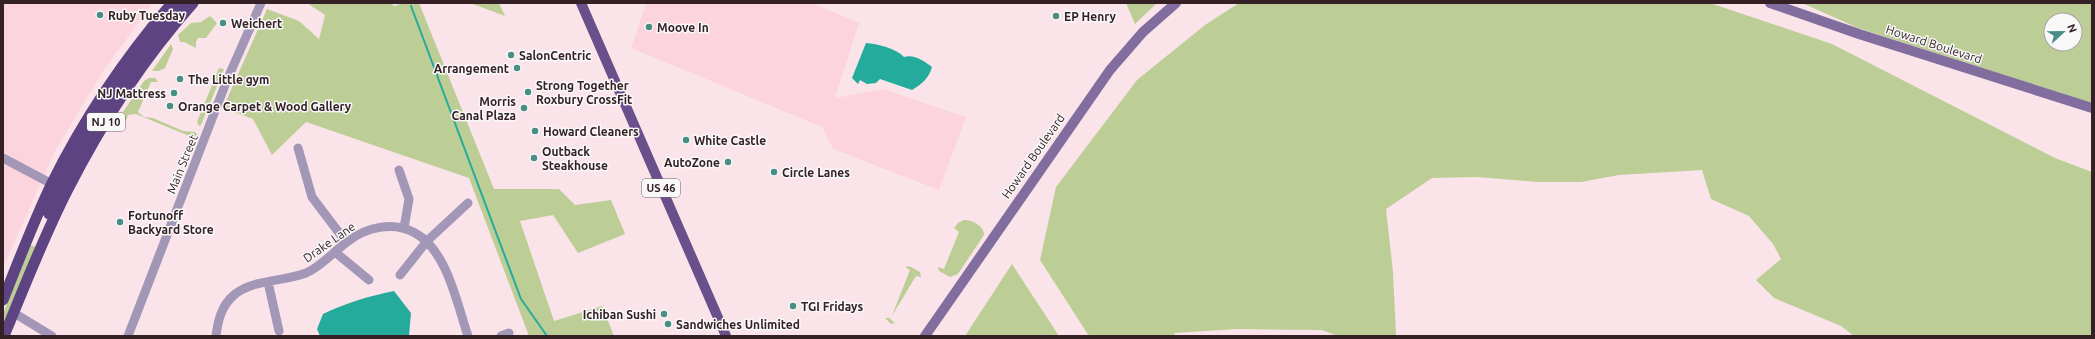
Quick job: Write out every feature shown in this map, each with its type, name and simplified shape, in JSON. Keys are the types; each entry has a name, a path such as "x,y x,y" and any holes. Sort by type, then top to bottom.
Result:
{"highway":[{"path":"153,24 161,3"},
{"name":"NJ 10","path":"3,300 33,225 52,184 98,103 153,24 172,3"},
{"path":"39,253 46,222 56,196 78,154 102,113 131,69 182,3"},
{"name":"NJ 10","path":"4,336 66,191 98,134 158,44 193,3"}],"main road":[{"name":"US 46","path":"581,3 726,336"},
{"name":"Howard Boulevard","path":"925,336 1110,70 1143,32 1176,3"},
{"name":"Howard Boulevard","path":"1770,3 1867,36 2092,108"}],"street":[{"name":"Main Street","path":"128,336 227,80 261,3"},
{"path":"298,148 312,197 346,242"},
{"path":"3,158 52,184"},
{"path":"399,170 409,199 404,228"},
{"path":"400,275 427,241 468,203"},
{"name":"Drake Lane","path":"216,336 222,310 232,297 248,287 312,270 356,235 388,226 404,228 416,233 427,241 438,254 443,263 468,336"},
{"path":"335,252 368,280"},
{"path":"268,282 279,331"},
{"path":"14,313 52,336"}],"shaded area":[{"path":"3,3 153,3 103,71 55,151 3,268"},
{"path":"307,3 391,3 394,6 404,3 419,3 494,189 559,189 575,205 611,200 625,234 578,253 553,215 520,221 554,321 602,306 614,336 529,336 469,178 306,122 272,155 253,119 223,108 267,9 299,21 319,39 325,15"},
{"path":"470,3 499,3 505,16"},
{"path":"646,3 812,3 859,23 835,98 883,89 966,117 939,190 833,149 822,127 631,48"},
{"path":"1126,3 1157,3 1135,24"},
{"path":"1239,3 1710,3 1832,44 2055,158 2092,172 2092,336 1854,336 1841,326 1774,298 1756,280 1781,259 1773,244 1749,216 1711,199 1702,170 1619,175 1581,182 1538,182 1477,177 1432,178 1386,209 1393,272 1396,335 1394,336 1338,336 1322,330 1237,329 1175,333 1174,336 1089,336 1040,260 1056,187 1137,80 1205,25"},
{"path":"1802,3 2092,3 2092,103 1858,28"},
{"path":"210,16 217,23 206,38 198,38 196,48 184,42 180,42 178,35 191,23 201,22"},
{"path":"866,43 881,45 896,51 904,57 911,56 926,62 932,67 931,71 925,80 912,90 880,79 876,83 867,84 860,80 858,84 852,78"},
{"path":"171,44 173,49 165,68 159,71 152,71"},
{"path":"219,68 224,69 201,125 199,126 197,122"},
{"path":"149,78 155,78 158,82 151,82 138,112 144,117 153,118 183,131 195,132 198,135 194,138 136,114 128,115 126,121 120,116 144,81"},
{"path":"964,220 971,221 980,226 984,232 984,235 958,274 950,277 939,271 938,267 944,269 959,232 954,228 958,223"},
{"path":"30,245 36,247 3,326 3,314"},
{"path":"1012,264 1059,336 965,336"},
{"path":"909,266 920,272 921,277 916,276 892,316 910,270 905,267"},
{"path":"394,291 411,313 409,336 320,336 317,329 323,314 358,300"},
{"path":"885,318 891,318 890,319 895,323 891,324"}],"waterway":[{"path":"411,6 521,299 547,336"}],"place":[{"name":"Ruby Tuesday","path":"100,15"},
{"name":"EP Henry","path":"1056,16"},
{"name":"Weichert","path":"223,23"},
{"name":"Moove In","path":"649,27"},
{"name":"SalonCentric","path":"511,55"},
{"name":"Arrangement","path":"517,68"},
{"name":"The Little gym","path":"180,79"},
{"name":"Strong Together Roxbury CrossFit","path":"528,92"},
{"name":"NJ Mattress","path":"174,93"},
{"name":"Orange Carpet & Wood Gallery","path":"170,106"},
{"name":"Morris Canal Plaza","path":"524,108"},
{"name":"Howard Cleaners","path":"535,131"},
{"name":"White Castle","path":"686,140"},
{"name":"Outback Steakhouse","path":"534,158"},
{"name":"AutoZone","path":"728,162"},
{"name":"Circle Lanes","path":"774,172"},
{"name":"Fortunoff Backyard Store","path":"120,222"},
{"name":"TGI Fridays","path":"793,306"},
{"name":"Ichiban Sushi","path":"664,314"},
{"name":"Sandwiches Unlimited","path":"668,324"}]}
